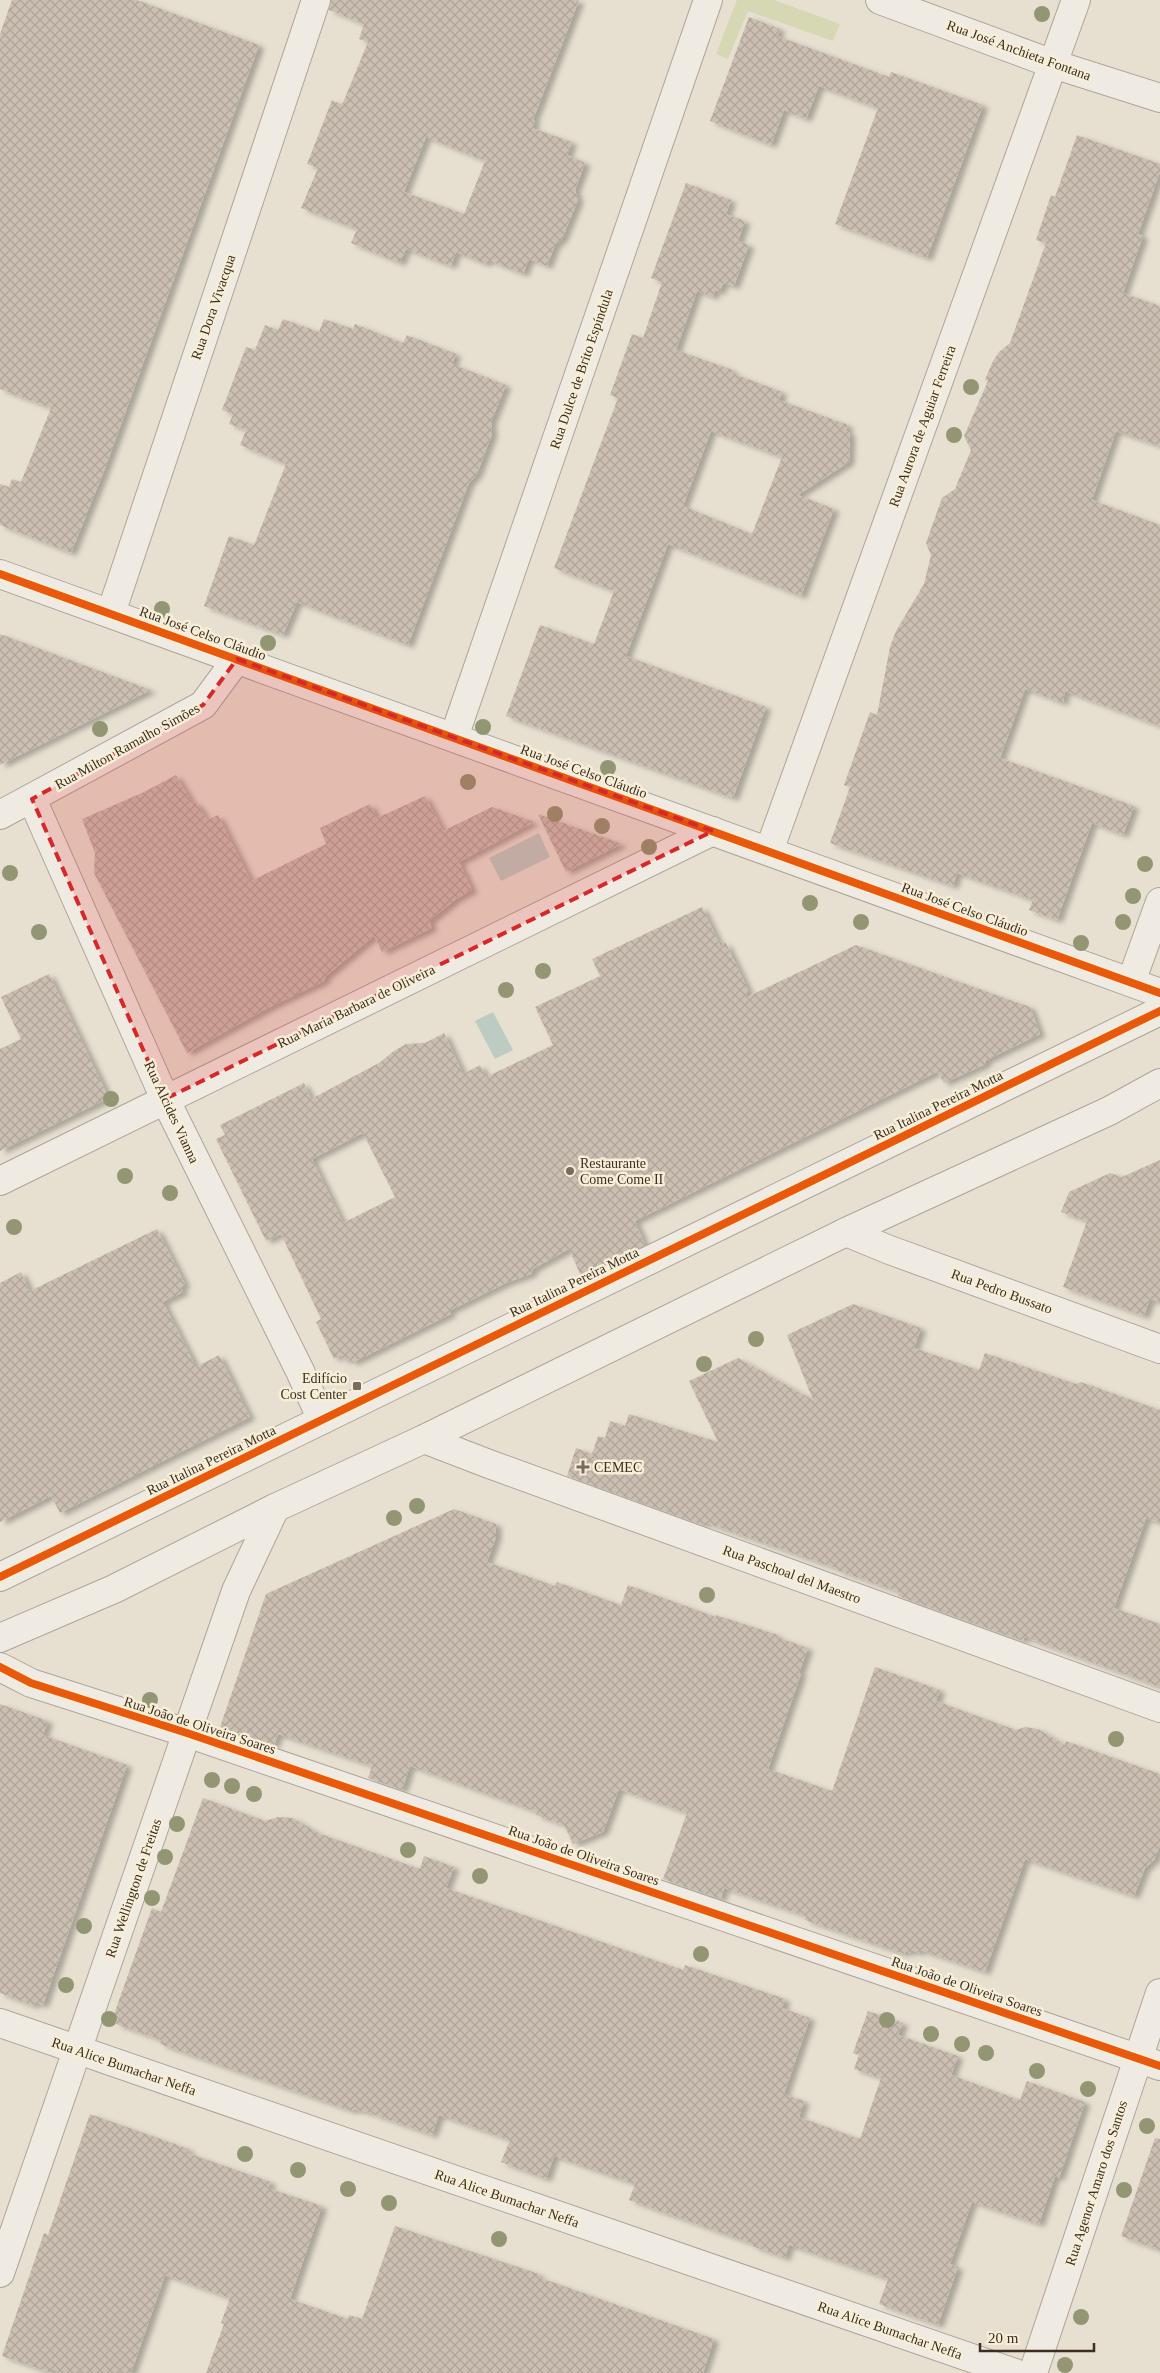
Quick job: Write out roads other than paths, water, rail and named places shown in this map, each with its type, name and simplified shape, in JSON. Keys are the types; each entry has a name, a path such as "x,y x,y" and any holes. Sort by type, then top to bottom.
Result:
{"street":[{"name":"Rua Dora Vivacqua","path":"111,613 316,0"},
{"name":"Rua Dulce de Brito Espíndula","path":"454,737 708,0"},
{"name":"Rua José Anchieta Fontana","path":"880,0 1052,64 1160,98"},
{"name":"Rua Aurora de Aguiar Ferreira","path":"770,852 1076,0"},
{"name":"Rua José Celso Cláudio","path":"0,574 1160,993"},
{"name":"Rua Milton Ramalho Simões","path":"0,815 203,705 237,659"},
{"name":"Rua Alcides Vianna","path":"32,799 165,1099 322,1420"},
{"name":"Rua Maria Barbara de Oliveira","path":"0,1181 713,831"},
{"path":"1131,982 1160,902"},
{"name":"Rua Italina Pereira Motta","path":"0,1577 1160,1010"},
{"path":"1109,1111 1150,1079 1160,1068"},
{"path":"0,1638 114,1589 275,1508 424,1439 846,1232 1109,1111 1160,1083"},
{"name":"Rua Pedro Bussato","path":"846,1232 887,1249 1160,1349"},
{"name":"Rua Paschoal del Maestro","path":"424,1439 1160,1708"},
{"name":"Rua Wellington de Freitas","path":"0,2273 236,1591 275,1508"},
{"name":"Rua João de Oliveira Soares","path":"0,1667 31,1683 187,1733 1149,2062"},
{"name":"Rua Agenor Amaro dos Santos","path":"1033,2373 1149,2062 1160,1993"},
{"name":"Rua Alice Bumachar Neffa","path":"0,2023 1015,2373"}],"place":[{"name":"Restaurante Come Come II","path":"570,1171"},
{"name":"Edifício Cost Center","path":"357,1386"},
{"name":"CEMEC","path":"583,1467"}]}
